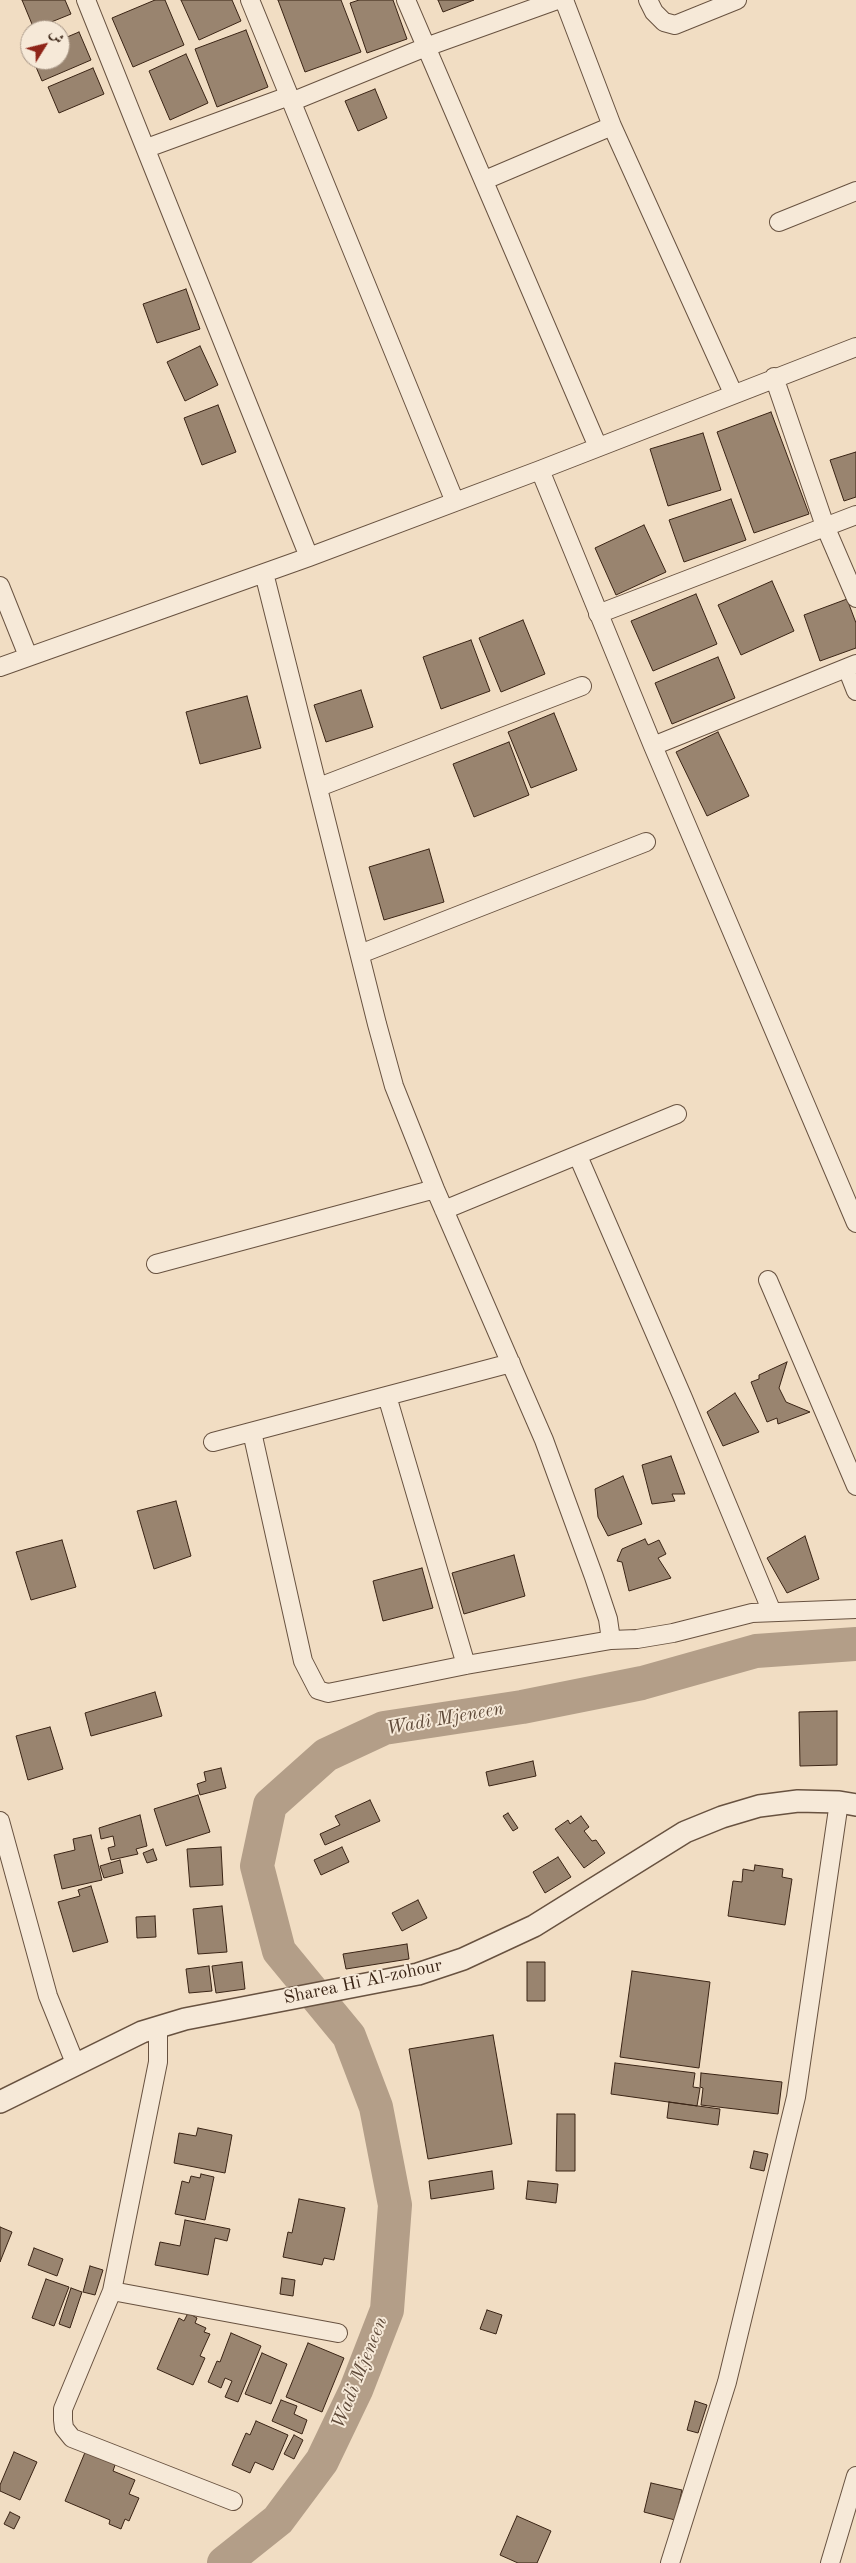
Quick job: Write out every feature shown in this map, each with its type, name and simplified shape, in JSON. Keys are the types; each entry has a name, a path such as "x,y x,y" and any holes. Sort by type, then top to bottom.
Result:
{"street":[{"path":"86,0 147,148 309,557"},
{"path":"250,0 455,502"},
{"path":"406,0 485,180 598,447"},
{"path":"147,148 290,99 557,0"},
{"path":"564,0 612,126 733,393"},
{"path":"648,0 654,12 664,22 675,25 737,0"},
{"path":"485,180 612,126"},
{"path":"780,222 856,192"},
{"path":"0,667 309,557 540,470 774,377 856,347"},
{"path":"774,377 825,526 856,598"},
{"path":"540,470 653,746 856,1223"},
{"path":"598,614 856,515"},
{"path":"264,573 394,1086 435,1189 544,1440 594,1577 608,1619 611,1640"},
{"path":"0,586 28,656"},
{"path":"653,746 851,666 856,691"},
{"path":"319,787 582,686"},
{"path":"360,954 646,842"},
{"path":"444,1210 677,1114"},
{"path":"578,1156 683,1398 772,1612"},
{"path":"156,1264 435,1189"},
{"path":"768,1280 856,1486"},
{"path":"213,1442 511,1363"},
{"path":"387,1396 466,1665"},
{"path":"252,1432 303,1661 318,1690 328,1693 466,1665 611,1640 637,1639 752,1613 856,1609"},
{"name":"Sharea Hi Al-zohour","path":"0,2102 120,2041 158,2027 204,2015 418,1974 463,1959 534,1926 685,1832 722,1817 760,1806 798,1801 848,1803"},
{"path":"670,2563 727,2382 796,2097 848,1803"},
{"path":"0,1821 48,1996 75,2063"},
{"path":"158,2027 158,2062 112,2291 64,2409 64,2428 72,2438 233,2501"},
{"path":"112,2291 338,2333"},
{"path":"830,2563 856,2476"}],"building":[{"path":"22,0 65,0 71,14 56,20 30,20"},
{"path":"155,0 165,0 184,45 133,67 112,18"},
{"path":"181,0 232,0 241,21 199,40"},
{"path":"278,0 341,0 361,52 305,72"},
{"path":"359,0 393,0 407,39 367,53 350,3"},
{"path":"438,0 474,0 443,12"},
{"path":"246,30 268,87 217,107 195,49"},
{"path":"79,32 91,60 70,69 70,36"},
{"path":"186,54 208,103 170,120 149,71"},
{"path":"93,68 104,94 59,113 48,87"},
{"path":"37,70 68,70 42,81"},
{"path":"375,89 387,118 358,131 345,101"},
{"path":"186,289 200,329 157,343 143,304"},
{"path":"200,346 218,385 185,401 167,362"},
{"path":"218,405 236,452 202,465 184,418"},
{"path":"771,412 809,514 754,533 717,432"},
{"path":"703,433 721,490 668,506 650,449"},
{"path":"856,452 856,497 844,501 830,460"},
{"path":"731,499 746,540 684,562 669,520"},
{"path":"644,525 666,572 616,595 595,548"},
{"path":"772,581 794,631 741,655 718,605"},
{"path":"696,594 717,644 653,671 631,621"},
{"path":"847,599 856,623 856,648 820,661 804,615"},
{"path":"523,620 545,674 501,692 479,638"},
{"path":"471,640 490,691 441,709 423,657"},
{"path":"718,657 735,698 672,724 655,683"},
{"path":"361,690 373,727 326,742 314,705"},
{"path":"247,696 261,748 200,764 186,712"},
{"path":"554,713 577,770 531,788 508,732"},
{"path":"718,732 749,796 707,816 676,752"},
{"path":"509,742 529,795 474,817 453,764"},
{"path":"429,849 444,902 384,920 369,867"},
{"path":"787,1362 779,1388 786,1402 810,1412 778,1424 777,1418 767,1422 751,1382 759,1379 759,1375"},
{"path":"735,1393 759,1432 723,1446 707,1412"},
{"path":"671,1456 685,1494 672,1494 675,1501 652,1504 642,1465"},
{"path":"623,1476 642,1524 608,1536 598,1517 595,1489"},
{"path":"176,1501 191,1556 154,1569 137,1511"},
{"path":"805,1536 819,1579 787,1593 767,1558"},
{"path":"645,1539 648,1545 659,1540 666,1554 658,1558 671,1578 629,1591 622,1562 617,1561 622,1549"},
{"path":"62,1540 76,1587 31,1600 16,1552"},
{"path":"514,1555 525,1596 464,1614 452,1573"},
{"path":"422,1568 433,1608 383,1621 373,1581"},
{"path":"155,1692 162,1716 91,1736 85,1713"},
{"path":"837,1711 837,1765 800,1766 799,1712"},
{"path":"50,1727 63,1769 28,1780 16,1736"},
{"path":"533,1761 536,1776 489,1786 486,1772"},
{"path":"221,1768 226,1788 200,1795 197,1784 206,1781 204,1772"},
{"path":"198,1795 210,1832 166,1846 154,1809"},
{"path":"370,1800 380,1821 325,1845 320,1834 340,1825 335,1816"},
{"path":"508,1813 518,1828 513,1831 503,1816"},
{"path":"140,1815 147,1846 136,1849 138,1854 111,1860 108,1848 115,1846 113,1836 101,1839 99,1828"},
{"path":"581,1816 589,1827 584,1831 592,1841 596,1840 605,1853 584,1868 555,1829 568,1820 570,1824"},
{"path":"91,1835 102,1880 62,1889 54,1855 75,1850 73,1839"},
{"path":"221,1847 223,1885 190,1887 187,1849"},
{"path":"342,1847 349,1862 321,1875 314,1860"},
{"path":"153,1849 157,1860 147,1863 143,1853"},
{"path":"558,1857 571,1877 545,1893 533,1872"},
{"path":"120,1860 123,1873 104,1878 100,1866"},
{"path":"755,1865 783,1869 782,1877 792,1879 785,1925 728,1916 733,1881 742,1882 743,1869 754,1871"},
{"path":"91,1886 108,1942 73,1952 58,1902 80,1896 78,1890"},
{"path":"418,1900 427,1918 402,1931 392,1913"},
{"path":"222,1906 227,1952 198,1954 193,1909"},
{"path":"155,1916 156,1937 137,1938 136,1917"},
{"path":"407,1944 409,1959 346,1969 343,1954"},
{"path":"242,1962 245,1989 216,1993 212,1966"},
{"path":"527,1962 545,1962 545,2001 527,2001"},
{"path":"209,1966 212,1991 189,1993 186,1969"},
{"path":"632,1971 710,1982 699,2068 620,2057"},
{"path":"493,2035 512,2144 428,2159 409,2049"},
{"path":"615,2063 695,2073 693,2087 700,2088 697,2106 611,2094"},
{"path":"701,2073 782,2082 778,2114 701,2105 703,2088 700,2087"},
{"path":"669,2102 720,2109 718,2125 667,2118"},
{"path":"557,2114 575,2114 575,2171 556,2171"},
{"path":"198,2128 232,2135 225,2173 174,2163 179,2133 196,2136"},
{"path":"754,2151 768,2154 764,2171 750,2168"},
{"path":"492,2171 494,2189 431,2199 429,2181"},
{"path":"201,2174 214,2177 205,2220 175,2214 182,2181 189,2183 191,2176 200,2178"},
{"path":"528,2181 558,2184 556,2203 526,2199"},
{"path":"299,2199 345,2208 334,2260 324,2258 322,2265 283,2257 288,2232 292,2233"},
{"path":"185,2220 230,2229 227,2241 215,2238 208,2275 155,2265 160,2242 180,2246"},
{"path":"0,2227 12,2232 0,2262"},
{"path":"34,2248 63,2259 57,2276 28,2265"},
{"path":"90,2266 103,2270 95,2295 83,2292"},
{"path":"282,2278 295,2280 293,2296 280,2294"},
{"path":"46,2279 69,2287 54,2326 32,2318"},
{"path":"71,2288 82,2292 70,2328 59,2324"},
{"path":"487,2310 502,2315 496,2334 480,2329"},
{"path":"188,2313 197,2318 195,2323 206,2328 204,2332 210,2334 200,2356 205,2358 193,2385 157,2369 179,2318 184,2321"},
{"path":"231,2333 261,2346 238,2402 225,2397 232,2381 225,2378 221,2388 208,2382 217,2361 220,2362"},
{"path":"308,2343 344,2358 322,2412 286,2397"},
{"path":"262,2353 287,2364 271,2404 245,2394"},
{"path":"281,2400 297,2406 294,2414 307,2420 302,2434 272,2421"},
{"path":"695,2401 707,2405 698,2433 687,2430"},
{"path":"256,2421 288,2435 273,2470 255,2462 250,2473 232,2465 246,2433 250,2435"},
{"path":"294,2435 303,2440 294,2459 284,2454"},
{"path":"86,2450 116,2462 113,2471 135,2480 129,2494 139,2498 129,2521 125,2519 121,2529 109,2524 110,2520 65,2501"},
{"path":"14,2452 37,2462 20,2500 0,2491 0,2485"},
{"path":"651,2483 682,2490 675,2520 644,2512"},
{"path":"10,2512 20,2517 14,2529 4,2524"},
{"path":"517,2516 551,2531 537,2563 518,2563 500,2555"}],"waterway":[{"name":"Wadi Mjeneen","path":"224,2563 278,2520 322,2461 356,2390 387,2310 395,2205 376,2107 349,2036 279,1951 257,1866 270,1805 326,1755 384,1728 522,1707 642,1683 756,1651 856,1644"}]}
